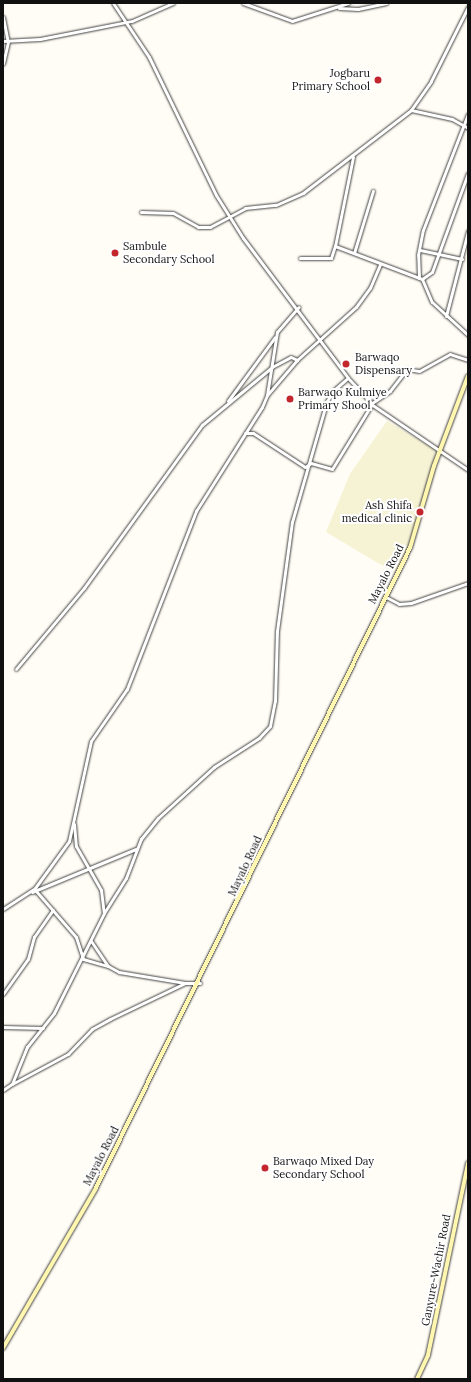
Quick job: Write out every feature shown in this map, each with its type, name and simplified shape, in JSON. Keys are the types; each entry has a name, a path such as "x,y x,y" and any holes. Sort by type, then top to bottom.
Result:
{"street":[{"path":"113,3 124,22 149,57 229,216 263,266 298,307 348,378 371,404 468,470"},
{"path":"3,41 8,42 124,22 173,3"},
{"path":"243,3 292,21 339,8 347,3"},
{"path":"339,8 358,9 386,3"},
{"path":"141,212 173,213 204,228 229,216 291,199 353,157 411,110 432,81 468,7"},
{"path":"3,17 8,42 3,63"},
{"path":"411,110 452,119 468,128"},
{"path":"468,114 431,208 420,250 421,279 432,302 468,335"},
{"path":"300,258 331,258 335,246 353,157"},
{"path":"421,279 432,272 468,173"},
{"path":"354,253 373,191"},
{"path":"446,316 462,259 468,231"},
{"path":"335,246 421,279"},
{"path":"420,250 440,252 462,259"},
{"path":"29,893 62,854 69,841 73,816 91,741 127,689 196,511 267,395 297,360 356,307 370,288 380,264"},
{"path":"227,403 298,307"},
{"path":"267,395 275,337"},
{"path":"245,433 253,433 305,467 311,463 332,469 371,404 390,391 406,369 420,371 450,354 468,360"},
{"path":"16,669 88,583 190,438 227,403 272,367 291,357 297,360"},
{"name":"Mayalo Road","path":"3,1348 96,1188 200,983 386,597 419,526 439,451 468,376"},
{"path":"12,1084 27,1047 43,1028 84,959 104,913 126,878 136,849 169,808 229,755 259,738 270,726 275,701 277,631 292,522 330,396 348,378"},
{"path":"386,597 399,604 411,603 468,583"},
{"path":"73,816 76,846 101,890 104,913"},
{"path":"3,909 29,893 72,878 87,867 136,849"},
{"path":"36,891 76,937 84,959"},
{"path":"3,994 28,959 34,937 53,910"},
{"path":"91,940 108,966"},
{"path":"84,959 108,966 119,972 185,983 200,983"},
{"path":"3,1090 68,1054 92,1029 185,983"},
{"path":"3,1027 43,1028"},
{"name":"Ganyure-Wachir Road","path":"417,1379 428,1355 468,1162"}],"shaded area":[{"path":"387,421 436,450 427,500 398,575 326,532 350,474"}],"place":[{"name":"Jogbaru Primary School","path":"378,80"},
{"name":"Sambule Secondary School","path":"115,253"},
{"name":"Barwaqo Dispensary","path":"346,364"},
{"name":"Barwaqo Kulmiye Primary Shool","path":"290,399"},
{"name":"Ash Shifa medical clinic","path":"420,512"},
{"name":"Barwaqo Mixed Day Secondary School","path":"265,1168"}]}
